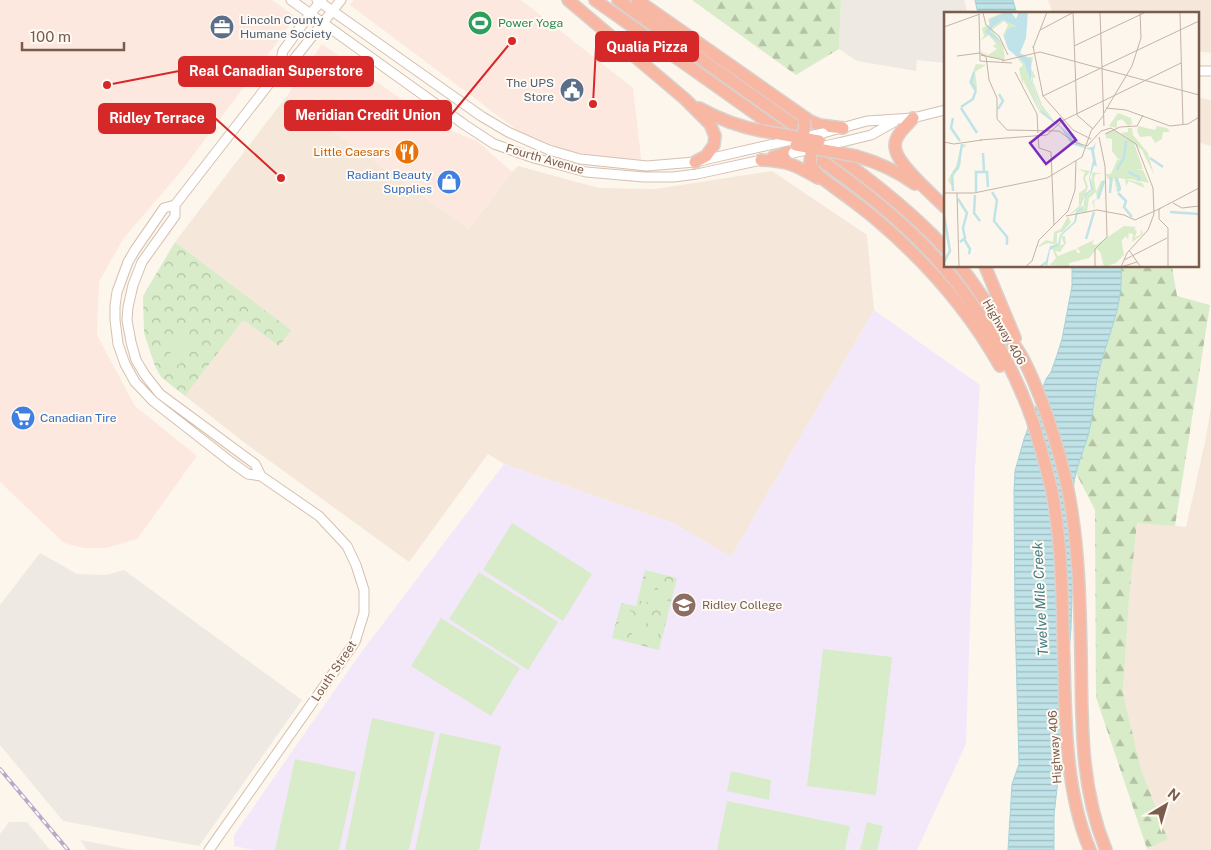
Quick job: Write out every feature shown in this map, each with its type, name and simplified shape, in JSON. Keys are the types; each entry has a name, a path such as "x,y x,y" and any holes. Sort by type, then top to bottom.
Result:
{"highway":[{"path":"568,0 706,119 715,136 714,144 706,156 695,162"},
{"name":"Highway 406","path":"595,0 840,174 897,219 921,242 960,287 984,322 1007,362 1030,414 1049,477 1058,530 1061,570 1068,752 1075,802 1090,850"},
{"path":"618,0 874,183 911,214 944,247"},
{"path":"637,0 801,116 815,123 843,128"},
{"path":"685,99 721,119 762,131 795,146"},
{"path":"773,157 786,153 795,146 805,130 801,116"},
{"path":"914,118 898,135 895,144 896,151 901,162 942,205"},
{"path":"778,143 795,146 821,139 843,128"},
{"path":"821,139 896,172 942,205"},
{"path":"821,139 838,143"},
{"path":"821,139 810,156 810,163 814,170 879,222 914,254 948,290 988,345 1015,393 1039,445"},
{"path":"761,160 783,161 792,164 830,184"},
{"name":"Highway 406","path":"962,268 980,292 1022,356 1040,398 1058,449 1070,500 1076,556 1084,765 1089,796 1106,850"},
{"path":"986,268 1022,356"}],"main road":[{"name":"Fourth Avenue","path":"291,0 494,144 534,158 586,172 644,177 673,177 697,174 773,157"},
{"name":"Louth Street","path":"278,69 291,63 341,0"},
{"name":"Fourth Avenue","path":"320,1 481,116 508,132 549,150 580,159 647,166 695,162 778,143"},
{"name":"Louth Street","path":"209,850 355,642 364,613 364,590 356,565 347,546 319,516 261,476 248,474 236,466 153,402 135,382 125,364 118,344 115,320 116,295 128,262 164,208 174,205 249,110 278,69 283,51 320,1"},
{"path":"1198,71 1211,71"},
{"path":"843,128 867,121 914,118 944,110"},
{"path":"838,143 871,135 896,120"},
{"path":"795,146 821,139"},
{"name":"Louth Street","path":"174,205 175,216 142,262 133,285 127,320 130,342 136,360 145,376 160,394 255,464 261,476"}],"shaded area":[{"path":"0,0 272,0 296,17 183,169 123,239 99,282 97,335 135,406 197,456 137,539 106,548 84,548 64,543 0,482"},
{"path":"354,0 521,0 633,88 642,166 601,160 564,150 517,130 350,5"},
{"path":"841,0 964,0 967,12 944,12 944,63 917,60 916,71 857,61 839,49"},
{"path":"1048,0 1211,0 1211,53 1198,51 1198,12 1052,12"},
{"path":"322,44 442,127 477,141 512,172 469,229 286,97"},
{"path":"286,97 469,229 518,166 599,188 655,189 772,171 867,235 874,310 731,557 675,524 504,464 488,454 409,562 245,443 185,396 243,320 279,346 290,330 175,242"},
{"path":"1198,97 1211,100 1211,146 1198,142"},
{"name":"Ridley College","path":"874,310 980,385 975,468 966,744 917,850 254,850 234,846 234,835 360,654 504,464 675,524 731,557"},
{"path":"1211,407 1211,850 1147,850 1167,839 1141,769 1123,693 1129,599 1137,522 1186,527"},
{"path":"40,553 77,574 106,575 124,570 302,700 199,846 63,821 0,745 0,605"},
{"path":"9,822 27,822 50,850 0,850 0,834"},
{"path":"80,840 133,850 87,850"}],"green space":[{"path":"692,0 841,0 839,49 796,75"},
{"path":"175,242 291,330 279,346 243,320 185,396 161,377 155,366 144,333 143,296"},
{"path":"1121,268 1172,268 1177,296 1210,305 1175,526 1137,523 1129,599 1123,693 1141,769 1168,839 1147,849 1096,697 1095,510 1076,473 1089,433 1100,368 1122,280"},
{"path":"183,335 195,343 179,365 167,357"},
{"path":"512,523 592,574 563,621 483,570"},
{"path":"645,570 677,578 659,650 612,638 621,603 636,606"},
{"path":"479,572 558,622 528,670 449,619"},
{"path":"646,577 657,580 651,603 640,601"},
{"path":"660,581 671,583 666,607 654,604"},
{"path":"622,609 633,612 627,636 616,633"},
{"path":"637,613 648,616 642,640 631,637"},
{"path":"651,617 662,620 656,643 645,641"},
{"path":"441,618 520,668 491,716 411,666"},
{"path":"823,649 892,657 876,795 807,786"},
{"path":"372,718 435,732 409,850 345,850"},
{"path":"440,733 501,746 479,850 415,850"},
{"path":"295,759 356,772 339,850 275,850"},
{"path":"731,771 771,780 769,800 727,791"},
{"path":"727,801 850,826 845,850 717,850"},
{"path":"867,822 883,826 877,850 860,850"}],"water":[{"path":"975,0 1013,0 1016,12 978,12"},
{"name":"Twelve Mile Creek","path":"1072,268 1121,268 1118,305 1100,367 1090,428 1073,487 1073,495 1075,496 1071,628 1054,815 1054,850 1008,850 1012,784 1019,764 1015,616 1015,471 1024,439 1062,339 1072,286"}],"railway":[{"path":"0,769 68,850"}],"place":[{"name":"Power Yoga","path":"480,23"},
{"name":"Lincoln County Humane Society","path":"222,27"},
{"name":"Meridian Credit Union","path":"512,41"},
{"name":"Real Canadian Superstore","path":"107,85"},
{"name":"The UPS Store","path":"572,90"},
{"name":"Qualia Pizza","path":"593,104"},
{"name":"Little Caesars","path":"407,152"},
{"name":"Ridley Terrace","path":"281,178"},
{"name":"Radiant Beauty Supplies","path":"449,182"},
{"name":"Canadian Tire","path":"23,418"},
{"name":"Ridley College","path":"684,605"}]}
